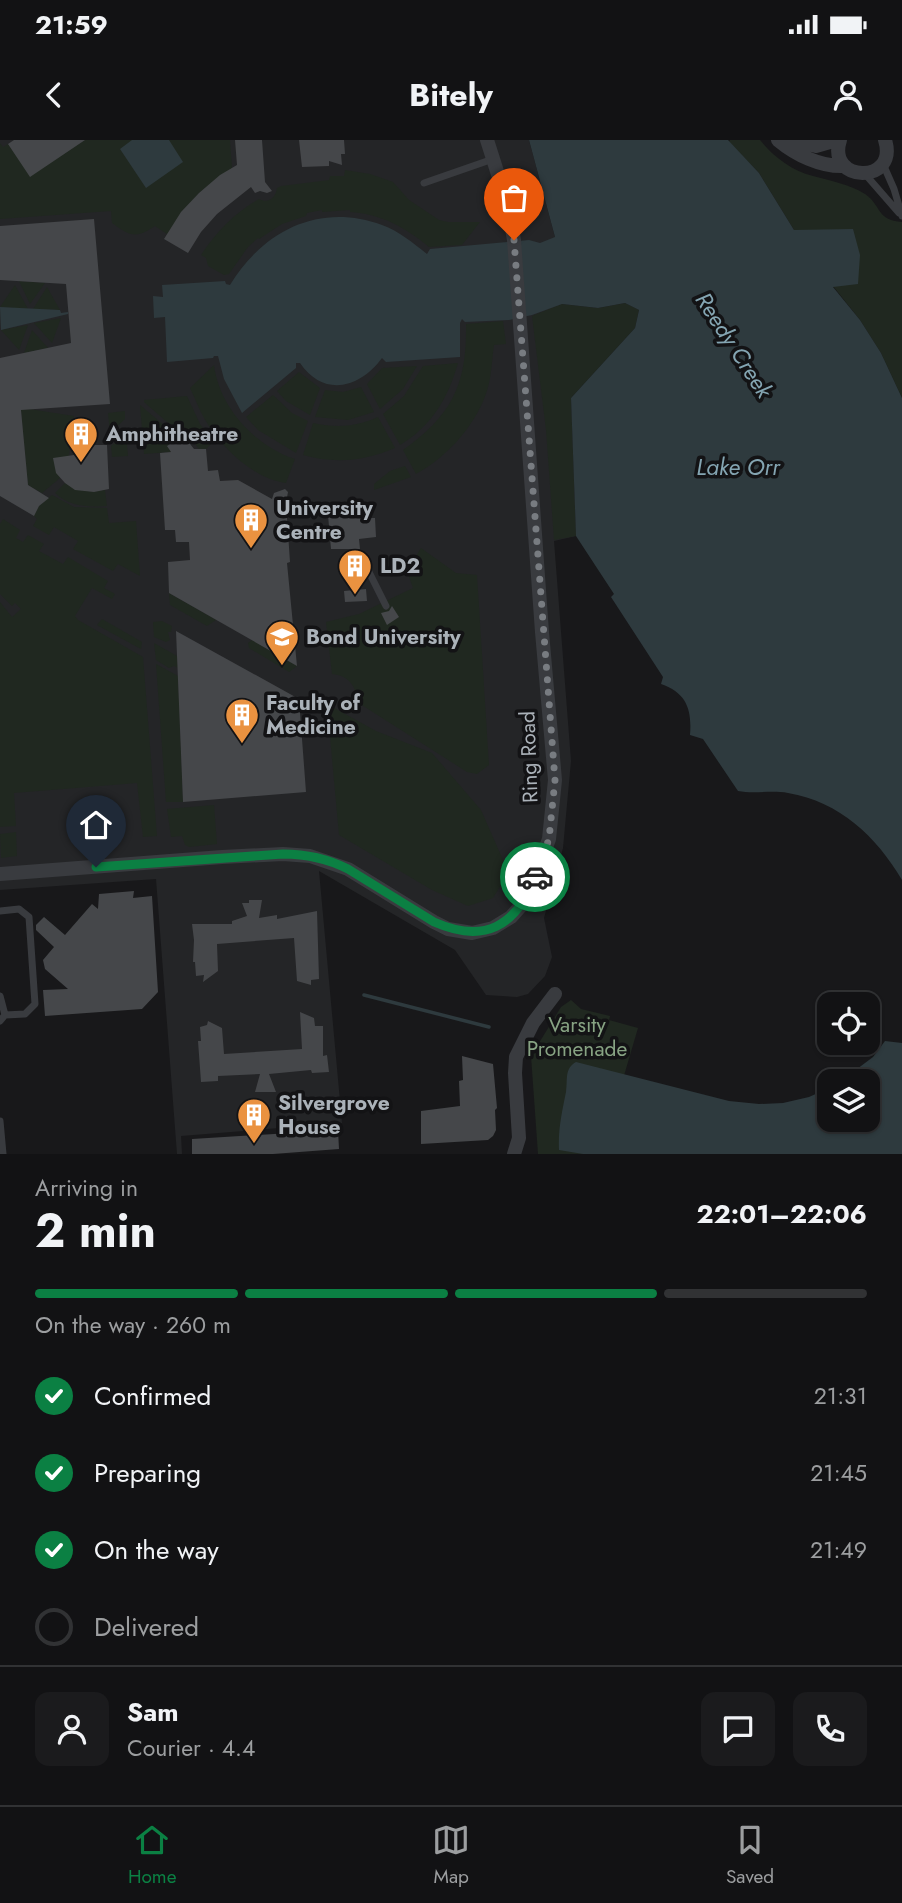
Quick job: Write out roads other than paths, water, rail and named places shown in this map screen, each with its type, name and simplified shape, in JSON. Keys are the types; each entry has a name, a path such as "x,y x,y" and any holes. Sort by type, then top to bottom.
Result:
{"street":[{"name":"Ring Road","path":"0,874 298,854 320,858 348,869 411,910 448,929 472,933 493,928 511,917 527,899 549,839 555,780 514,240 508,206 488,140"},
{"path":"778,140 794,152 814,161 844,166"},
{"path":"792,140 816,146 839,140 838,153 844,166 850,171 865,174 878,169 883,163 887,141"},
{"path":"514,1154 519,1138 516,1057 533,1023 555,994"}],"lane":[{"path":"424,183 494,159"},
{"path":"865,174 902,216 883,163"},
{"path":"362,558 386,606"},
{"path":"0,911 19,909 29,917 35,1004 25,1014 2,1018 0,996"},
{"path":"0,1121 3,1154"}],"water":[{"path":"132,140 169,140 183,162 146,188 120,149"},
{"name":"Lake Orr","path":"529,140 728,140 759,173 794,230 853,229 860,255 858,284 833,287 860,320 881,353 902,398 902,880 881,849 855,823 824,804 788,793 738,791 703,739 690,735 689,710 686,703 677,692 661,684 663,677 611,597 614,594 576,536 571,398 635,328 639,310 625,303 598,308 562,304 509,320 465,322 462,319 460,357 386,362 382,358 363,376 342,385 320,381 300,363 296,363 296,368 242,413 224,379 218,356 167,362 165,317 154,318 153,296 163,297 162,285 225,281 230,285 243,266 259,250 276,236 295,226 336,217 359,219 394,231 427,254 430,249 529,240 540,243 555,237"},
{"path":"0,307 60,310 61,313 68,314 1,330"},
{"path":"885,1041 902,1043 902,1154 583,1154 559,1150 567,1075 576,1062 729,1101 783,1103 817,1093 817,1132 880,1132 880,1069 857,1069 874,1055 880,1055 880,1048"}],"waterway":[{"path":"364,995 489,1027"},
{"path":"541,1047 550,1052"}],"place":[{"name":"Amphitheatre","path":"81,464"},
{"name":"University Centre","path":"251,550"},
{"name":"LD2","path":"355,596"},
{"name":"Bond University","path":"282,667"},
{"name":"Faculty of Medicine","path":"242,745"},
{"name":"Silvergrove House","path":"254,1145"}],"water label":[{"name":"Reedy Creek","path":"734,345"}],"park label":[{"name":"Varsity Promenade","path":"577,1037"}]}
